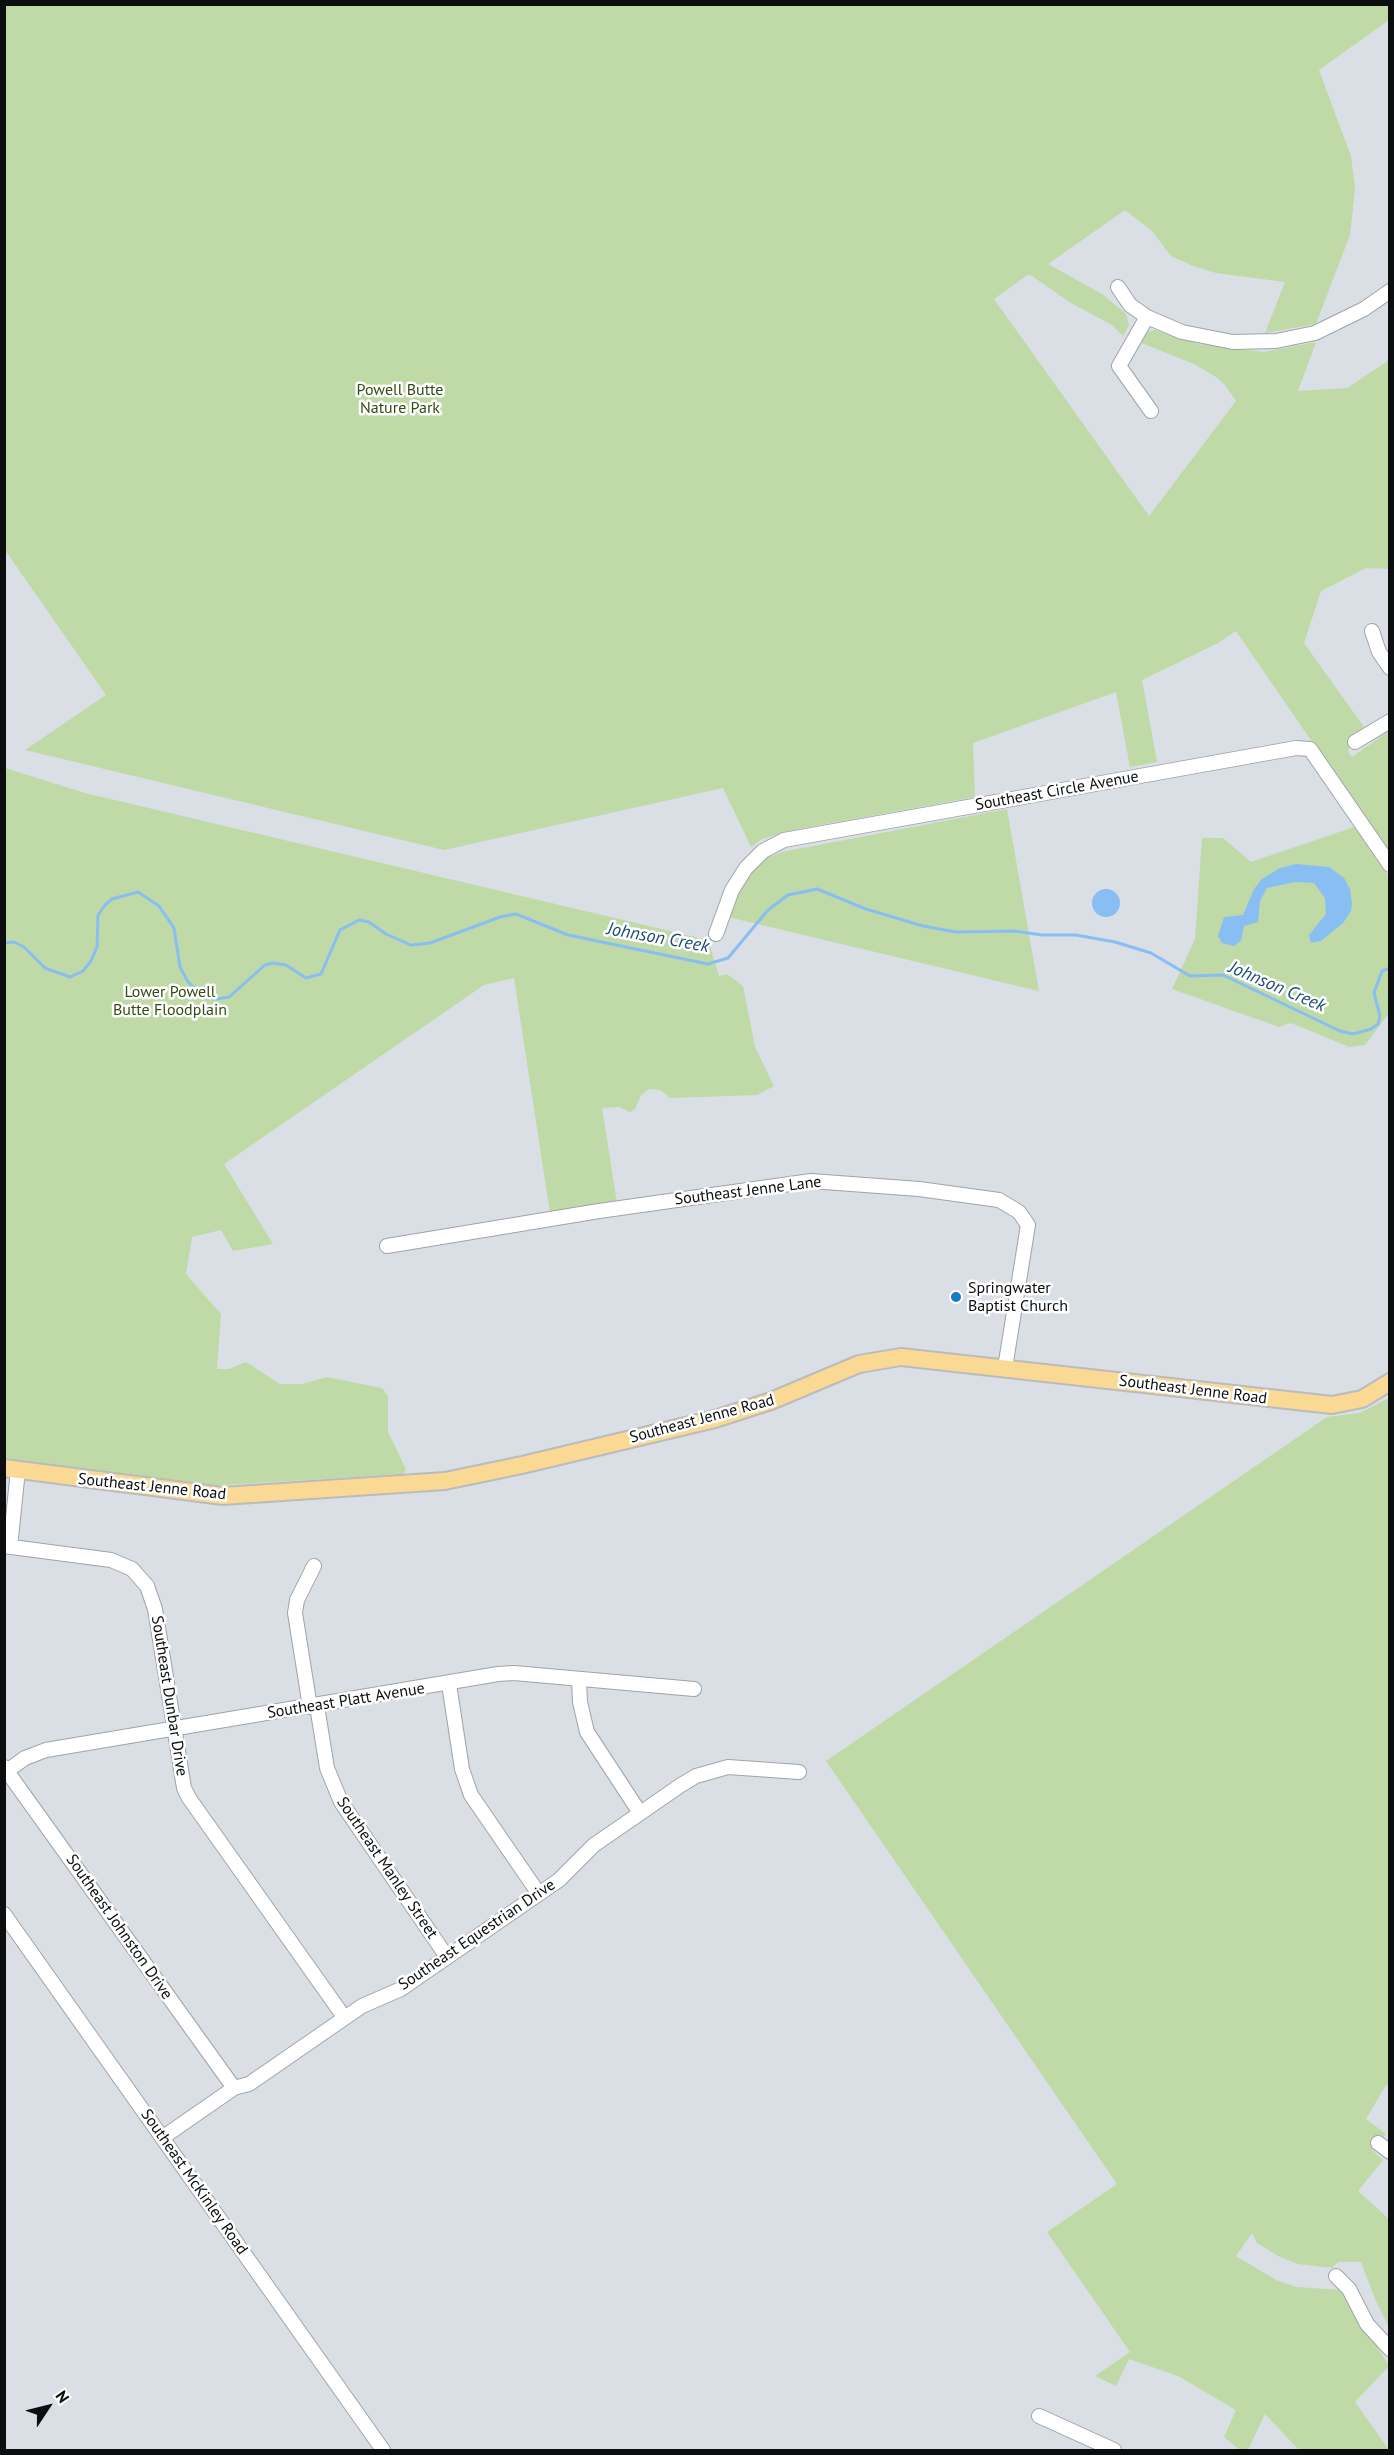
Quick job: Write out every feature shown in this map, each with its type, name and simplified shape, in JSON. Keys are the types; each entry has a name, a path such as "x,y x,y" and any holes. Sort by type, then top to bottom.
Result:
{"main road":[{"name":"Southeast Jenne Road","path":"11,1469 223,1496 425,1483 502,1470 715,1419 771,1401 840,1371 879,1359 913,1357 1332,1405 1362,1399 1389,1382"}],"street":[{"path":"1118,287 1130,305 1147,317 1182,332 1213,339 1276,341 1307,335 1340,322 1389,291"},
{"path":"1147,317 1119,366 1151,411"},
{"path":"1372,631 1379,652 1389,668"},
{"path":"1355,742 1389,722"},
{"name":"Southeast Circle Avenue","path":"716,933 729,897 742,874 763,850 784,840 1296,748 1309,748 1389,865"},
{"name":"Southeast Jenne Lane","path":"387,1246 589,1213 811,1181 919,1189 993,1199 1014,1207 1028,1225 1005,1368"},
{"path":"7,1546 11,1469"},
{"name":"Southeast Dunbar Drive","path":"7,1546 111,1560 132,1569 147,1586 154,1603 184,1788 345,2017"},
{"name":"Southeast Manley Street","path":"314,1566 297,1600 295,1613 327,1768 337,1795 447,1957"},
{"name":"Southeast Platt Avenue","path":"6,1770 34,1753 46,1750 514,1673 694,1689"},
{"path":"579,1679 580,1702 587,1732 640,1813"},
{"path":"449,1684 462,1768 471,1795 539,1894"},
{"name":"Southeast Equestrian Drive","path":"162,2138 234,2088 249,2084 372,2000 401,1989 559,1880 594,1845 681,1785 711,1771 746,1767 800,1772"},
{"name":"Southeast Johnston Drive","path":"6,1770 234,2088"},
{"name":"Southeast McKinley Road","path":"4,1914 383,2451"},
{"path":"1378,2143 1389,2152"},
{"path":"1336,2276 1350,2289 1367,2324 1389,2349"},
{"path":"1039,2416 1114,2451"}],"green space":[{"name":"Powell Butte Nature Park","path":"4,5 1389,5 1389,20 1319,70 1351,156 1355,189 1350,235 1316,324 1265,333 1285,282 1216,273 1193,266 1171,256 1152,231 1125,210 1048,264 1102,294 1126,314 1129,325 1123,336 1112,325 1071,303 1029,274 994,299 1149,516 1236,401 1216,377 1194,364 1139,342 1144,333 1155,330 1198,344 1264,352 1316,342 1298,391 1347,388 1389,360 1389,569 1366,568 1321,591 1304,643 1364,727 1351,737 1348,752 1352,757 1389,731 1389,854 1236,631 1218,643 1142,680 1157,762 1130,767 1116,692 973,743 975,797 793,830 762,839 751,847 723,788 444,850 25,750 106,695 5,550"},
{"name":"Lower Powell Butte Floodplain","path":"5,768 85,793 708,940 719,976 727,974 743,986 755,1047 774,1086 757,1095 670,1098 660,1090 649,1089 641,1095 635,1109 630,1112 619,1107 602,1108 617,1203 550,1213 514,978 484,985 224,1164 273,1244 233,1251 221,1230 192,1237 186,1274 221,1314 217,1369 229,1369 246,1362 280,1384 302,1384 327,1377 382,1388 388,1396 388,1432 406,1469 403,1474 208,1486 5,1459"},
{"path":"1007,809 1039,991 728,917 733,901 747,877 769,857 782,852"},
{"path":"1354,827 1389,877 1389,1013 1365,1045 1349,1047 1291,1023 1279,1027 1172,989 1195,939 1202,838 1223,838 1251,862"},
{"path":"1389,1398 1390,2087 1386,2085 1366,2119 1386,2134 1372,2150 1383,2160 1358,2191 1389,2219 1389,2327 1361,2262 1338,2262 1332,2268 1298,2264 1278,2256 1257,2243 1252,2233 1236,2256 1276,2280 1296,2287 1343,2290 1389,2366 1355,2402 1389,2450 1299,2450 1265,2414 1248,2450 1240,2450 1224,2437 1236,2410 1178,2376 1129,2359 1116,2386 1095,2376 1130,2352 1047,2232 1117,2184 826,1761 1327,1417 1360,1413"}],"water":[{"path":"1296,864 1329,867 1344,878 1350,889 1352,903 1351,911 1343,923 1321,941 1311,943 1309,935 1326,914 1325,898 1314,883 1295,882 1267,888 1260,901 1258,922 1244,926 1241,941 1234,946 1222,943 1218,936 1224,917 1243,915 1254,889 1262,879 1280,868"},
{"path":"1106,889 1116,893 1120,903 1116,913 1106,917 1096,913 1092,903 1096,893"}],"waterway":[{"name":"Johnson Creek","path":"4,943 14,942 24,947 45,968 70,977 83,971 91,961 97,947 98,915 105,905 112,899 138,892 159,906 174,928 180,967 188,982 206,998 217,999 229,997 265,965 273,963 286,965 306,978 321,974 340,930 359,920 369,922 386,934 411,945 430,943 500,917 516,914 568,935 708,964 728,958 768,910 788,895 817,889 866,909 923,926 956,932 1014,931 1042,935 1076,935 1115,942 1151,953 1190,976 1223,975 1340,1031 1353,1034 1371,1029 1378,1024 1380,1016 1374,993 1382,971 1390,968"}],"place":[{"name":"Springwater Baptist Church","path":"956,1297"}]}
